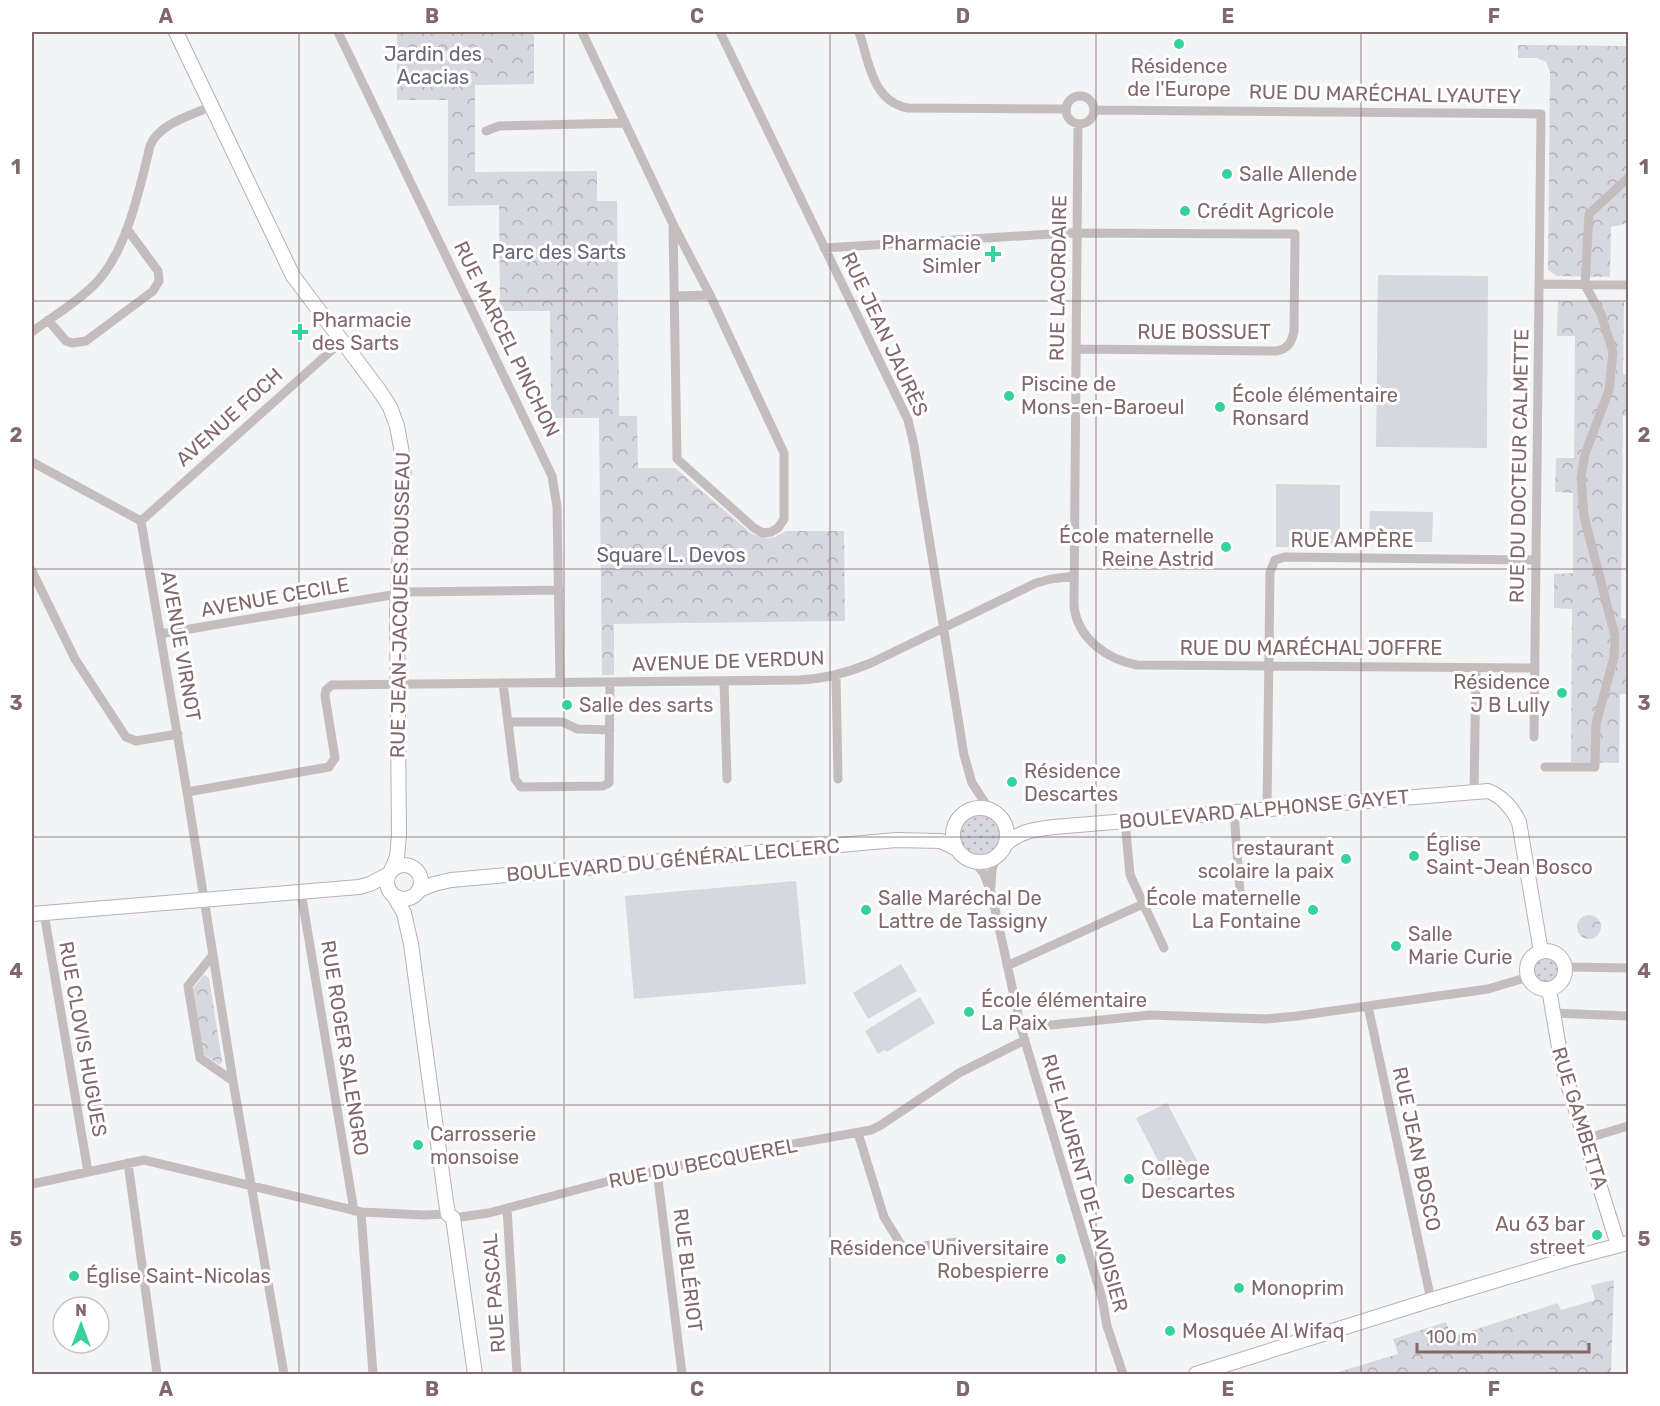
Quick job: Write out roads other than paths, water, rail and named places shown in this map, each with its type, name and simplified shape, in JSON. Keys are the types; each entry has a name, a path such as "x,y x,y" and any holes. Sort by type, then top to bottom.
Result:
{"street":[{"name":"RUE JEAN-JACQUES ROUSSEAU","path":"176,32 293,276 386,399 398,426 403,447 404,471 397,594 399,807 398,852 390,873"},
{"name":"RUE MARCEL PINCHON","path":"338,32 552,476 556,494 560,683"},
{"path":"582,32 673,224 710,295 785,457 786,514 775,531 760,532 754,528 678,459 673,224"},
{"name":"RUE JEAN JAURÈS","path":"720,32 910,427 967,768 972,783 989,809"},
{"path":"859,32 878,88 885,98 895,105 908,108 1066,109"},
{"path":"1080,96 1091,101 1094,110 1089,121 1078,124 1069,119 1066,109 1070,100 1080,96"},
{"path":"32,332 99,279 127,229 153,139 161,130 212,106"},
{"name":"RUE DU MARÉCHAL LYAUTEY","path":"1094,110 1541,114 1539,284"},
{"path":"486,131 499,126 625,123"},
{"name":"RUE LACORDAIRE","path":"1078,124 1074,576 1075,611 1082,630 1092,643"},
{"path":"1545,767 1594,767 1596,724 1614,657 1615,636 1581,502 1581,477 1585,454 1609,390 1613,352 1601,314 1585,285 1589,214 1629,178"},
{"path":"48,320 66,341 72,343 86,341 153,291 159,281 158,271 127,229"},
{"path":"824,248 1077,232"},
{"name":"RUE BOSSUET","path":"1076,350 1276,351 1285,349 1292,341 1294,331 1295,234 1077,232"},
{"path":"1539,284 1629,285"},
{"name":"RUE DU DOCTEUR CALMETTE","path":"1534,737 1539,284"},
{"path":"675,296 710,295"},
{"name":"AVENUE FOCH","path":"141,521 342,341"},
{"path":"32,462 141,521"},
{"name":"AVENUE VIRNOT","path":"141,521 178,734 212,956 284,1374"},
{"name":"RUE AMPÈRE","path":"1267,809 1270,568 1275,560 1280,558 1536,560"},
{"path":"32,571 75,659 126,737 136,741 178,734"},
{"name":"AVENUE DE VERDUN","path":"187,792 329,767 335,758 325,693 328,687 334,684 805,680 836,676 871,663 1036,583 1074,576"},
{"name":"AVENUE CECILE","path":"160,634 397,594 559,590"},
{"name":"RUE DU MARÉCHAL JOFFRE","path":"1092,643 1114,658 1137,665 1535,668"},
{"path":"1474,792 1476,668"},
{"path":"836,676 838,779"},
{"path":"723,681 727,779"},
{"path":"503,683 515,780 522,787 606,785 611,780 610,682"},
{"path":"508,722 563,722 577,729 610,730"},
{"name":"BOULEVARD ALPHONSE GAYET","path":"1007,843 1025,832 1054,827 1488,791 1497,795 1512,810 1519,822 1541,952"},
{"name":"RUE JEAN-JACQUES ROUSSEAU","path":"399,807 407,847 417,871"},
{"path":"974,808 989,809 1002,818 1008,832 1007,843 996,857 985,862 966,858 957,849 953,832 960,816 974,808"},
{"path":"1234,812 1240,892"},
{"name":"BOULEVARD DU GÉNÉRAL LECLERC","path":"418,891 451,880 896,840 940,831 960,816"},
{"name":"BOULEVARD ALPHONSE GAYET","path":"1002,818 1023,825 1054,827"},
{"path":"1125,821 1130,875 1164,948"},
{"name":"BOULEVARD DU GÉNÉRAL LECLERC","path":"896,840 941,842 957,849"},
{"name":"RUE LAURENT DE LAVOISIER","path":"992,895 992,870 996,857"},
{"name":"RUE LAURENT DE LAVOISIER","path":"974,861 984,874 992,895 1024,1040 1123,1374"},
{"path":"38,913 359,887 374,882 401,865 407,865 417,871 421,881 412,909 411,944"},
{"name":"BOULEVARD DU GÉNÉRAL LECLERC","path":"417,871 431,877 451,880"},
{"path":"390,873 387,883 404,914 411,944 475,1374"},
{"path":"359,887 408,898 418,891"},
{"name":"RUE ROGER SALENGRO","path":"301,892 357,1212 373,1374"},
{"path":"1007,966 1143,904"},
{"name":"RUE CLOVIS HUGUES","path":"38,913 88,1172"},
{"path":"1541,952 1557,954 1565,967 1562,982 1549,989 1537,987 1528,977 1529,962 1541,952"},
{"path":"212,956 188,986 189,997 200,1058 233,1081"},
{"path":"1565,967 1629,968"},
{"path":"1021,1028 1151,1015 1276,1018 1488,989 1528,977"},
{"name":"RUE GAMBETTA","path":"1549,989 1559,1055 1585,1139 1623,1244"},
{"name":"RUE JEAN BOSCO","path":"1368,1006 1431,1300"},
{"path":"1552,1013 1629,1016"},
{"name":"RUE DU BECQUEREL","path":"128,1163 144,1160 357,1212 451,1216 507,1208 657,1171 755,1150 858,1133 881,1125 958,1073 1024,1040"},
{"path":"1585,1139 1629,1126"},
{"path":"858,1133 884,1217 903,1248 958,1242"},
{"path":"32,1184 128,1163 157,1374"},
{"name":"RUE BLÉRIOT","path":"657,1171 682,1374"},
{"name":"RUE PASCAL","path":"507,1208 517,1374"},
{"path":"1196,1374 1431,1300 1623,1244"}],"place":[{"name":"Résidence de l'Europe","path":"1179,44"},
{"name":"Salle Allende","path":"1227,174"},
{"name":"Crédit Agricole","path":"1185,211"},
{"name":"Pharmacie Simler","path":"993,254"},
{"name":"Pharmacie des Sarts","path":"300,332"},
{"name":"Piscine de Mons-en-Baroeul","path":"1009,396"},
{"name":"École élémentaire Ronsard","path":"1220,407"},
{"name":"École maternelle Reine Astrid","path":"1226,547"},
{"name":"Résidence J B Lully","path":"1562,693"},
{"name":"Salle des sarts","path":"567,705"},
{"name":"Résidence Descartes","path":"1012,782"},
{"name":"Église Saint-Jean Bosco","path":"1414,856"},
{"name":"restaurant scolaire la paix","path":"1346,859"},
{"name":"Salle Maréchal De Lattre de Tassigny","path":"866,910"},
{"name":"École maternelle La Fontaine","path":"1313,910"},
{"name":"Salle Marie Curie","path":"1396,946"},
{"name":"École élémentaire La Paix","path":"969,1012"},
{"name":"Carrosserie monsoise","path":"418,1145"},
{"name":"Collège Descartes","path":"1129,1179"},
{"name":"Au 63 bar street","path":"1597,1235"},
{"name":"Résidence Universitaire Robespierre","path":"1061,1259"},
{"name":"Église Saint-Nicolas","path":"74,1276"},
{"name":"Monoprim","path":"1239,1288"},
{"name":"Mosquée Al Wifaq","path":"1170,1331"}],"park label":[{"name":"Jardin des Acacias","path":"433,66"},
{"name":"Parc des Sarts","path":"559,252"},
{"name":"Square L. Devos","path":"671,555"}]}
